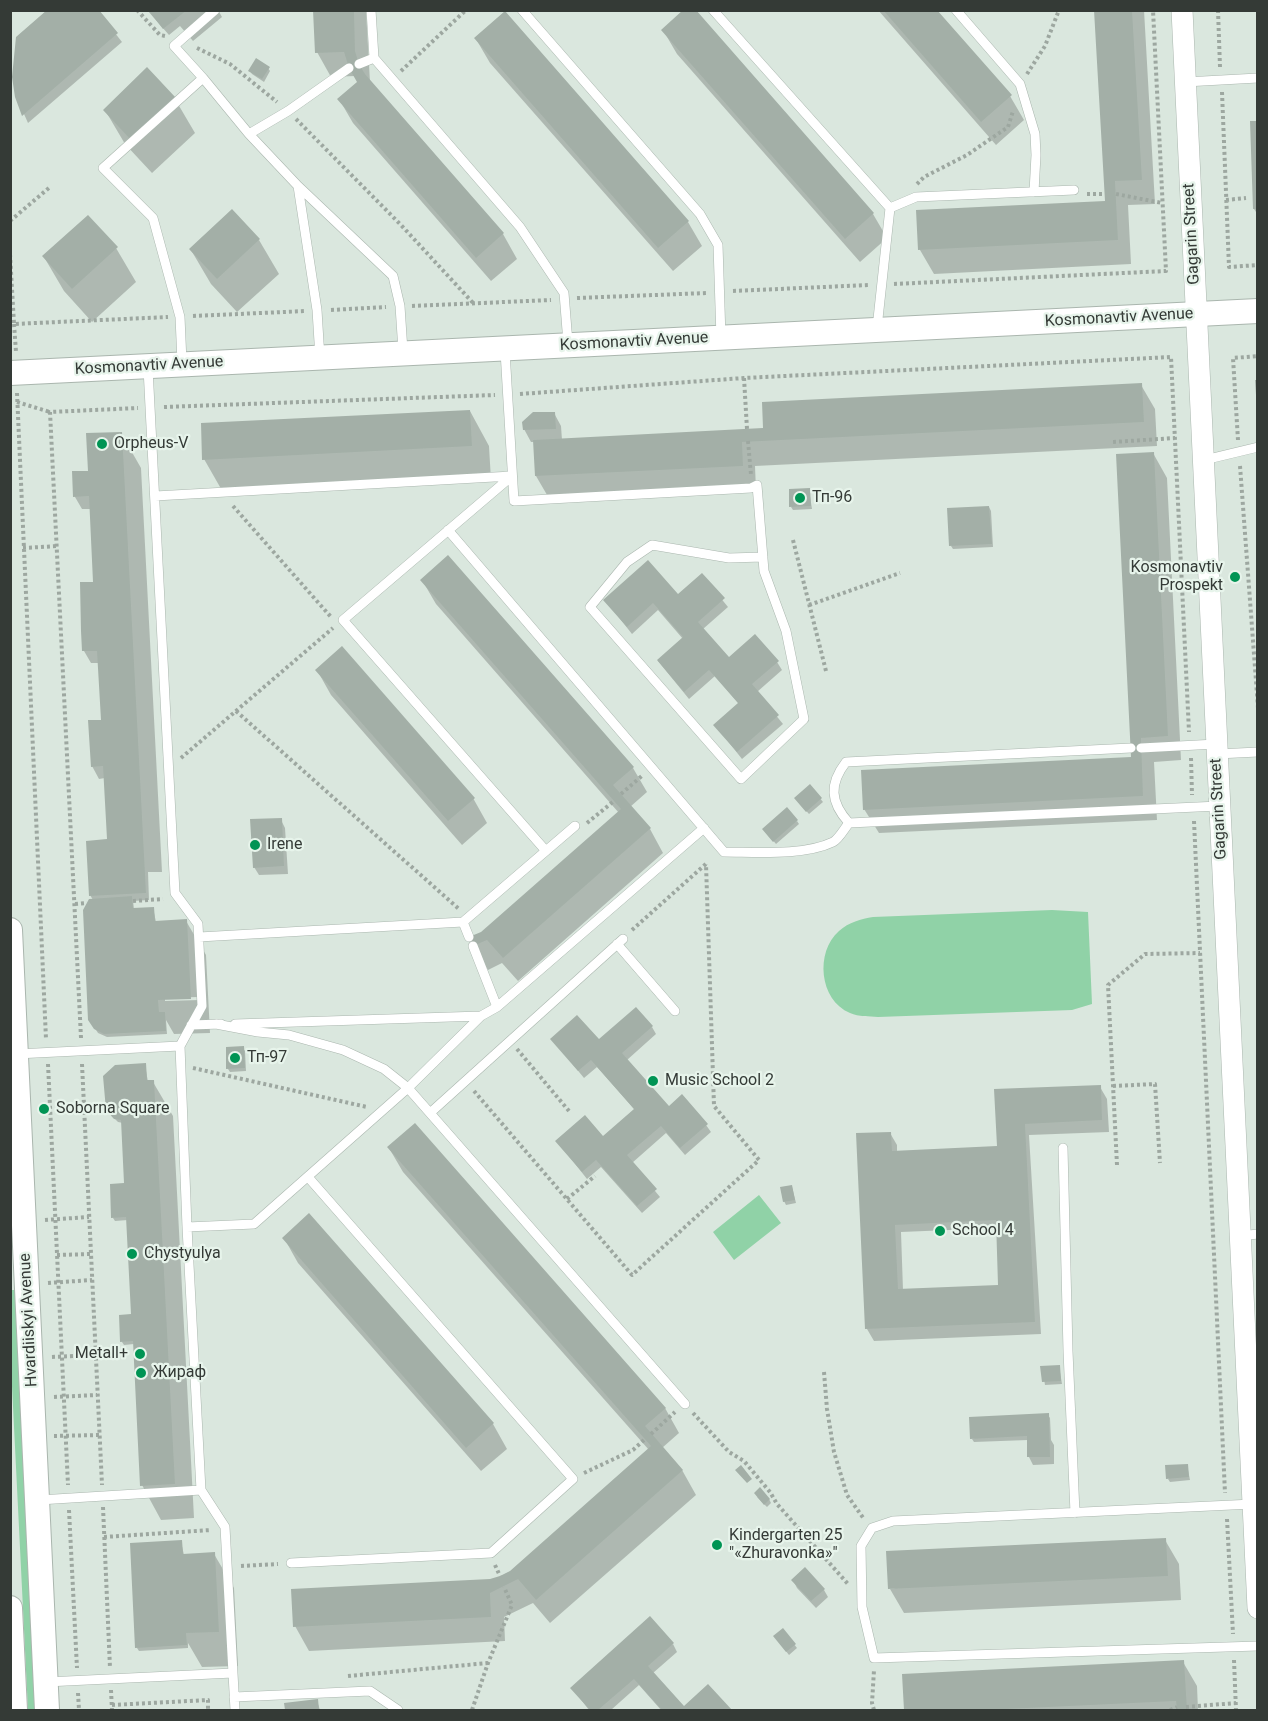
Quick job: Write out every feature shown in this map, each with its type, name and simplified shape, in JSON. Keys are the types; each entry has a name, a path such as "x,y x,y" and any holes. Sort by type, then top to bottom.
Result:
{"main road":[{"name":"Kosmonavtiv Avenue","path":"14,373 1257,311"},
{"name":"Hvardiiskyi Avenue","path":"10,930 48,1710"},
{"path":"10,1608 15,1710"}],"street":[{"name":"Gagarin Street","path":"1182,10 1219,806 1249,1235 1257,1608"}],"lane":[{"path":"215,10 174,46 249,134 298,186 393,276 400,306 403,354"},
{"path":"372,10 374,58 520,226 564,293 568,345"},
{"path":"522,10 700,213 718,244 722,338"},
{"path":"713,10 890,208 876,330"},
{"path":"956,10 1020,84 1035,134 1034,192"},
{"path":"359,64 374,58"},
{"path":"249,134 288,111 349,68"},
{"path":"183,365 180,316 153,218 103,168 203,78"},
{"path":"1185,82 1257,78"},
{"path":"298,186 317,310 320,358"},
{"path":"890,208 916,197 1074,190"},
{"path":"505,348 514,501 752,488 758,485 764,571 786,631 804,719 741,779 590,607 627,562 652,545 729,558 763,557"},
{"path":"148,366 176,893 198,924 199,937 202,1006 180,1046 180,1065 201,1490 226,1530 235,1710"},
{"path":"1203,460 1257,447"},
{"path":"155,496 512,476"},
{"path":"512,476 343,620 546,851"},
{"path":"448,530 724,852 783,852 835,841 849,824 1219,806"},
{"path":"1141,748 1190,746 1257,752"},
{"path":"849,824 839,813 834,800 834,786 838,773 846,762 1131,748"},
{"path":"199,937 466,920 575,826"},
{"path":"187,1227 254,1224 408,1088 481,1016 497,1007 704,828"},
{"path":"466,920 471,942 497,1007"},
{"path":"430,1113 620,941 675,1011"},
{"path":"191,1025 481,1016"},
{"path":"216,1024 289,1035 343,1050 384,1069 408,1088 687,1407"},
{"path":"16,1054 180,1046"},
{"path":"1063,1148 1075,1512"},
{"path":"291,1563 491,1553 573,1479 308,1176"},
{"path":"38,1500 201,1490"},
{"path":"1253,1504 893,1521 872,1528 861,1546 862,1607 874,1658 1257,1646"},
{"path":"46,1682 233,1673"},
{"path":"234,1697 370,1691 398,1710"}],"path":[{"path":"137,10 160,35 179,40 230,64 288,111 401,225 474,304"},
{"path":"392,80 466,10"},
{"path":"916,184 924,177 968,155 1008,127 1020,84 1045,46 1059,10"},
{"path":"14,324 1166,272 1153,10"},
{"path":"1218,10 1229,267 1257,266"},
{"path":"10,221 50,187"},
{"path":"1091,195 1104,194"},
{"path":"1116,194 1162,203"},
{"path":"1226,200 1245,198"},
{"path":"10,254 22,548 79,1710"},
{"path":"1257,356 1233,358 1257,708"},
{"path":"17,402 50,412 507,394 744,378 1171,357 1236,1710"},
{"path":"744,378 747,429"},
{"path":"50,412 112,1708 208,1700 208,1710"},
{"path":"10,422 18,421"},
{"path":"1113,442 1175,438"},
{"path":"748,441 752,488"},
{"path":"169,768 338,624 221,492"},
{"path":"793,540 826,672"},
{"path":"22,548 58,546"},
{"path":"809,605 900,573"},
{"path":"236,711 466,920"},
{"path":"621,794 651,767"},
{"path":"575,826 579,830 614,801"},
{"path":"466,1081 632,1275 759,1160 714,1106 706,864 620,941"},
{"path":"133,901 179,898"},
{"path":"75,904 87,903"},
{"path":"1118,1165 1108,985 1145,954 1200,952"},
{"path":"510,1041 569,1111"},
{"path":"180,1065 382,1110"},
{"path":"1113,1086 1155,1084 1160,1163"},
{"path":"567,1199 595,1176"},
{"path":"45,1220 89,1217"},
{"path":"57,1255 91,1254"},
{"path":"27,1274 58,1282 92,1280"},
{"path":"52,1357 96,1355"},
{"path":"824,1372 834,1452 847,1496 872,1528"},
{"path":"54,1397 98,1395"},
{"path":"651,1434 687,1407 729,1452 744,1461 785,1513 851,1587 862,1586"},
{"path":"50,1437 99,1435"},
{"path":"573,1479 633,1449 645,1439"},
{"path":"104,1537 226,1530"},
{"path":"239,1566 291,1563"},
{"path":"472,1710 512,1605 504,1587"},
{"path":"874,1658 872,1703 874,1710"},
{"path":"338,1677 488,1663"},
{"path":"1186,1707 1236,1703"},
{"path":"1170,1710 1177,1707"}],"green space":[{"path":"1052,910 1088,912 1092,1004 1072,1010 878,1017 850,1013 832,998 827,987 824,975 826,951 831,940 839,931 855,921 873,917"},
{"path":"759,1195 781,1223 734,1260 713,1232"},
{"path":"10,1290 18,1290 39,1710 28,1710 11,1366"}],"building":[{"path":"47,10 99,10 118,33 22,116 15,97 12,77 16,37"},
{"path":"148,10 187,10 163,29"},
{"path":"313,10 354,10 355,51 365,74 504,233 476,258 337,99 357,82 344,52 315,53"},
{"path":"683,10 696,10 874,213 845,239 661,30"},
{"path":"883,10 937,10 1012,95 981,122"},
{"path":"1094,10 1132,10 1142,180 1115,181 1118,240 918,250 916,210 1105,201"},
{"path":"505,11 689,221 658,248 474,38"},
{"path":"256,58 270,67 262,79 248,71"},
{"path":"147,67 176,98 131,140 103,110"},
{"path":"1250,121 1257,121 1257,209 1253,209"},
{"path":"232,209 260,239 217,279 189,249"},
{"path":"88,215 118,247 72,289 42,256"},
{"path":"1142,383 1144,422 742,442 743,466 535,476 533,440 763,428 762,402"},
{"path":"470,410 472,446 202,460 201,423"},
{"path":"533,412 555,412 556,429 523,430 522,422"},
{"path":"122,432 146,893 89,896 86,841 107,839 103,766 91,767 88,720 101,720 97,651 82,651 80,582 93,582 89,496 73,497 72,471 88,471 86,433"},
{"path":"1154,452 1168,736 1141,738 1143,796 863,810 861,770 1131,757 1116,454"},
{"name":"Тп-96","path":"810,488 811,506 789,507 789,489"},
{"path":"989,506 992,544 949,546 947,508"},
{"path":"448,555 634,767 613,785 651,828 503,958 487,940 473,946 469,937 481,932 621,809 420,580"},
{"path":"648,560 678,594 702,573 725,598 698,622 729,657 755,634 779,661 752,684 779,715 737,752 713,725 738,703 709,670 684,692 657,660 683,637 653,603 627,627 603,600"},
{"path":"342,646 475,798 448,821 315,670"},
{"path":"810,784 822,798 806,812 794,798"},
{"path":"787,807 798,820 773,842 762,829"},
{"path":"282,818 284,866 253,868 250,819"},
{"path":"132,896 133,908 154,907 155,921 187,919 191,999 158,1000 159,1012 165,1012 166,1031 104,1034 94,1029 88,1020 83,910 89,899"},
{"path":"636,1007 653,1026 622,1053 669,1106 682,1094 708,1124 680,1148 661,1126 627,1155 657,1189 637,1206 596,1160 582,1172 555,1141 585,1115 603,1136 634,1109 591,1060 578,1071 550,1039 577,1015 599,1039"},
{"name":"Тп-97","path":"244,1046 245,1068 226,1069 226,1047"},
{"path":"146,1063 147,1080 154,1080 175,1484 140,1486 133,1341 120,1342 119,1315 131,1314 126,1217 111,1218 110,1184 124,1183 121,1120 114,1119 106,1110 103,1076 115,1065"},
{"path":"1101,1085 1102,1120 1025,1124 1035,1322 865,1329 856,1133 891,1132 892,1151 997,1146 994,1089","holes":["996,1220 998,1285 898,1289 895,1225"]},
{"path":"415,1123 666,1408 645,1426 683,1470 536,1600 518,1579 490,1593 491,1617 293,1627 291,1589 490,1579 510,1571 651,1446 387,1147"},
{"path":"792,1185 795,1200 783,1202 780,1187"},
{"path":"309,1213 494,1423 466,1448 282,1238"},
{"path":"1060,1365 1061,1381 1042,1382 1040,1366"},
{"path":"1049,1413 1050,1457 1027,1457 1027,1436 970,1439 969,1417"},
{"path":"1188,1464 1189,1477 1166,1479 1165,1465"},
{"path":"741,1465 752,1479 747,1483 735,1470"},
{"path":"760,1487 770,1499 764,1505 754,1493"},
{"path":"1166,1538 1168,1576 888,1589 886,1551"},
{"path":"182,1540 183,1554 215,1552 219,1632 186,1633 187,1645 135,1648 130,1543"},
{"path":"805,1567 825,1589 811,1601 791,1580"},
{"path":"650,1616 674,1643 648,1666 684,1706 708,1684 732,1710 662,1710 634,1679 598,1710 590,1710 570,1688"},
{"path":"783,1628 796,1644 786,1652 773,1636"},
{"path":"1184,1660 1187,1710 1177,1710 1176,1701 985,1710 904,1710 902,1674"},
{"path":"318,1699 319,1710 285,1710 284,1703"}],"place":[{"name":"Orpheus-V","path":"102,444"},
{"name":"Тп-96","path":"800,498"},
{"name":"Kosmonavtiv Prospekt","path":"1235,577"},
{"name":"Irene","path":"255,845"},
{"name":"Тп-97","path":"235,1058"},
{"name":"Music School 2","path":"653,1081"},
{"name":"Soborna Square","path":"44,1109"},
{"name":"School 4","path":"940,1231"},
{"name":"Chystyulya","path":"132,1254"},
{"name":"Metall+","path":"140,1354"},
{"name":"Жираф","path":"141,1373"},
{"name":"Kindergarten 25 \"«Zhuravonka»\"","path":"717,1545"}]}
